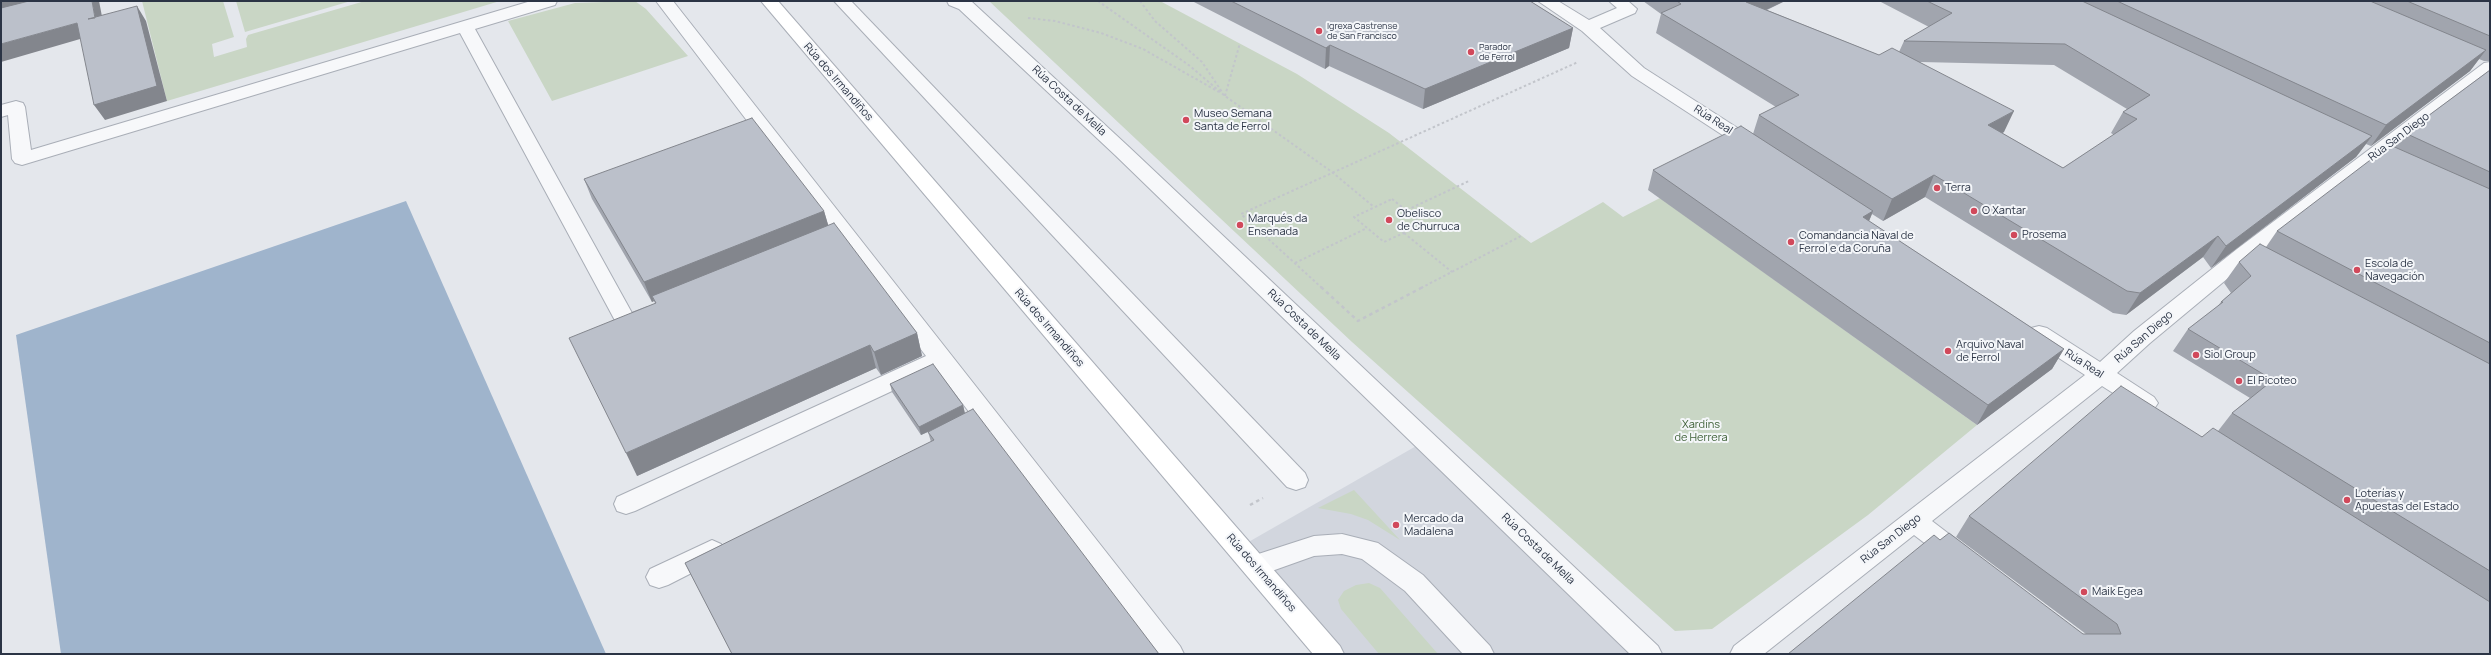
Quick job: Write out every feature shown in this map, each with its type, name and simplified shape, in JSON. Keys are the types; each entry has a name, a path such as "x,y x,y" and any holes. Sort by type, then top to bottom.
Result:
{"main road":[{"name":"Rúa dos Irmandiños","path":"769,1 1330,654"}],"street":[{"path":"1,111 16,107 22,159 549,1"},
{"path":"664,1 845,234 939,359 974,421 1166,653"},
{"path":"842,1 1296,480"},
{"name":"Rúa Costa de Mella","path":"954,1 964,5 1122,150 1648,654"},
{"name":"Rúa Real","path":"1546,1 1588,27 1638,72 1768,157"},
{"path":"1588,27 1629,8 1617,1"},
{"path":"465,26 627,323 663,308"},
{"path":"2467,62 2489,70"},
{"name":"Rúa San Diego","path":"1744,654 2101,375 2142,337 2244,254 2381,160 2489,70"},
{"path":"2353,146 2381,160"},
{"path":"823,243 845,234"},
{"path":"2244,254 2263,264"},
{"name":"Rúa Real","path":"2021,322 2168,418"},
{"path":"626,504 939,359"},
{"path":"1914,521 1979,571"},
{"path":"659,577 730,542"},
{"path":"1255,566 1314,546 1342,544 1369,550 1414,583 1480,654"}],"path":[{"path":"1098,1 1190,66 1225,96 1332,172 1374,208"},
{"path":"1140,1 1155,22 1202,62 1225,96"},
{"path":"1027,18 1055,21 1101,33 1142,49 1225,96"},
{"path":"1225,96 1240,43"},
{"path":"1522,236 1358,321 1241,214 1585,58"},
{"path":"1407,210 1469,181"},
{"path":"1392,199 1423,224 1384,242 1354,217 1374,208 1392,199"},
{"path":"1295,263 1367,228"},
{"path":"1404,233 1452,272"}],"shaded area":[{"name":"Mercado da Madalena","path":"1425,441 1648,654 1330,654 1238,548"}],"green space":[{"path":"142,1 223,1 234,37 212,44 214,57 247,47 246,39 248,35 365,1 500,1 167,101"},
{"path":"236,1 351,1 245,32"},
{"path":"635,1 646,9 688,56 552,101 508,21 575,3"},
{"name":"Xardíns de Herrera","path":"989,1 1160,1 1297,74 1389,133 1531,243 1603,202 1623,217 1660,198 1977,425 1868,515 1712,629 1675,631 1352,342"},
{"path":"1354,490 1400,540 1368,520 1351,514 1318,508"},
{"path":"1369,583 1380,588 1438,654 1379,654 1341,609 1338,600 1344,591 1356,585"}],"water":[{"path":"406,201 606,654 61,654 16,335"}],"building":[{"path":"29,1 92,1 95,17 137,6 157,86 94,105 77,23 1,44 1,8"},
{"path":"1231,1 1530,1 1573,28 1425,89 1330,45 1326,48"},
{"path":"1677,1 1747,1 1746,2 1879,55 1892,48 2014,111 1988,125 2063,168 2137,119 2123,112 2150,95 2065,44 1904,41 1952,13 1927,1 2082,1 2372,136 2226,246 2218,236 2140,293 2127,291 1934,175 1892,199 1759,115 1799,95 1661,13 1681,4"},
{"path":"2117,1 2370,1 2486,50 2386,125"},
{"path":"2407,1 2490,1 2490,36"},
{"path":"2490,70 2490,172 2405,133"},
{"path":"752,118 824,211 644,282 584,179"},
{"path":"1741,126 1873,211 1863,217 2064,349 1988,405 1653,170"},
{"path":"2390,145 2490,189 2490,343 2277,231"},
{"path":"834,223 917,333 874,352 870,345 626,453 569,338 656,303 652,296"},
{"path":"2260,244 2490,364 2490,571 2232,413 2273,380 2188,329 2223,302 2221,302 2251,276 2239,262"},
{"path":"933,364 963,405 919,427 890,384"},
{"path":"2121,386 2202,437 2213,428 2490,602 2490,654 1788,654 1934,535 1940,540 1949,533 2083,634 2121,634 2117,624 1969,516"},
{"path":"973,409 1159,654 732,654 685,563 934,440 928,432"}],"place":[{"name":"Igrexa Castrense de San Francisco","path":"1319,31"},
{"name":"Parador de Ferrol","path":"1471,52"},
{"name":"Museo Semana Santa de Ferrol","path":"1186,120"},
{"name":"Terra","path":"1937,188"},
{"name":"O Xantar","path":"1974,211"},
{"name":"Obelisco de Churruca","path":"1389,220"},
{"name":"Marqués da Ensenada","path":"1240,225"},
{"name":"Prosema","path":"2014,235"},
{"name":"Comandancia Naval de Ferrol e da Coruña","path":"1791,242"},
{"name":"Escola de Navegación","path":"2357,270"},
{"name":"Arquivo Naval de Ferrol","path":"1948,351"},
{"name":"Siol Group","path":"2196,355"},
{"name":"El Picoteo","path":"2239,381"},
{"name":"Loterías y Apuestas del Estado","path":"2347,500"},
{"name":"Mercado da Madalena","path":"1396,525"},
{"name":"Maik Egea","path":"2084,592"}]}
